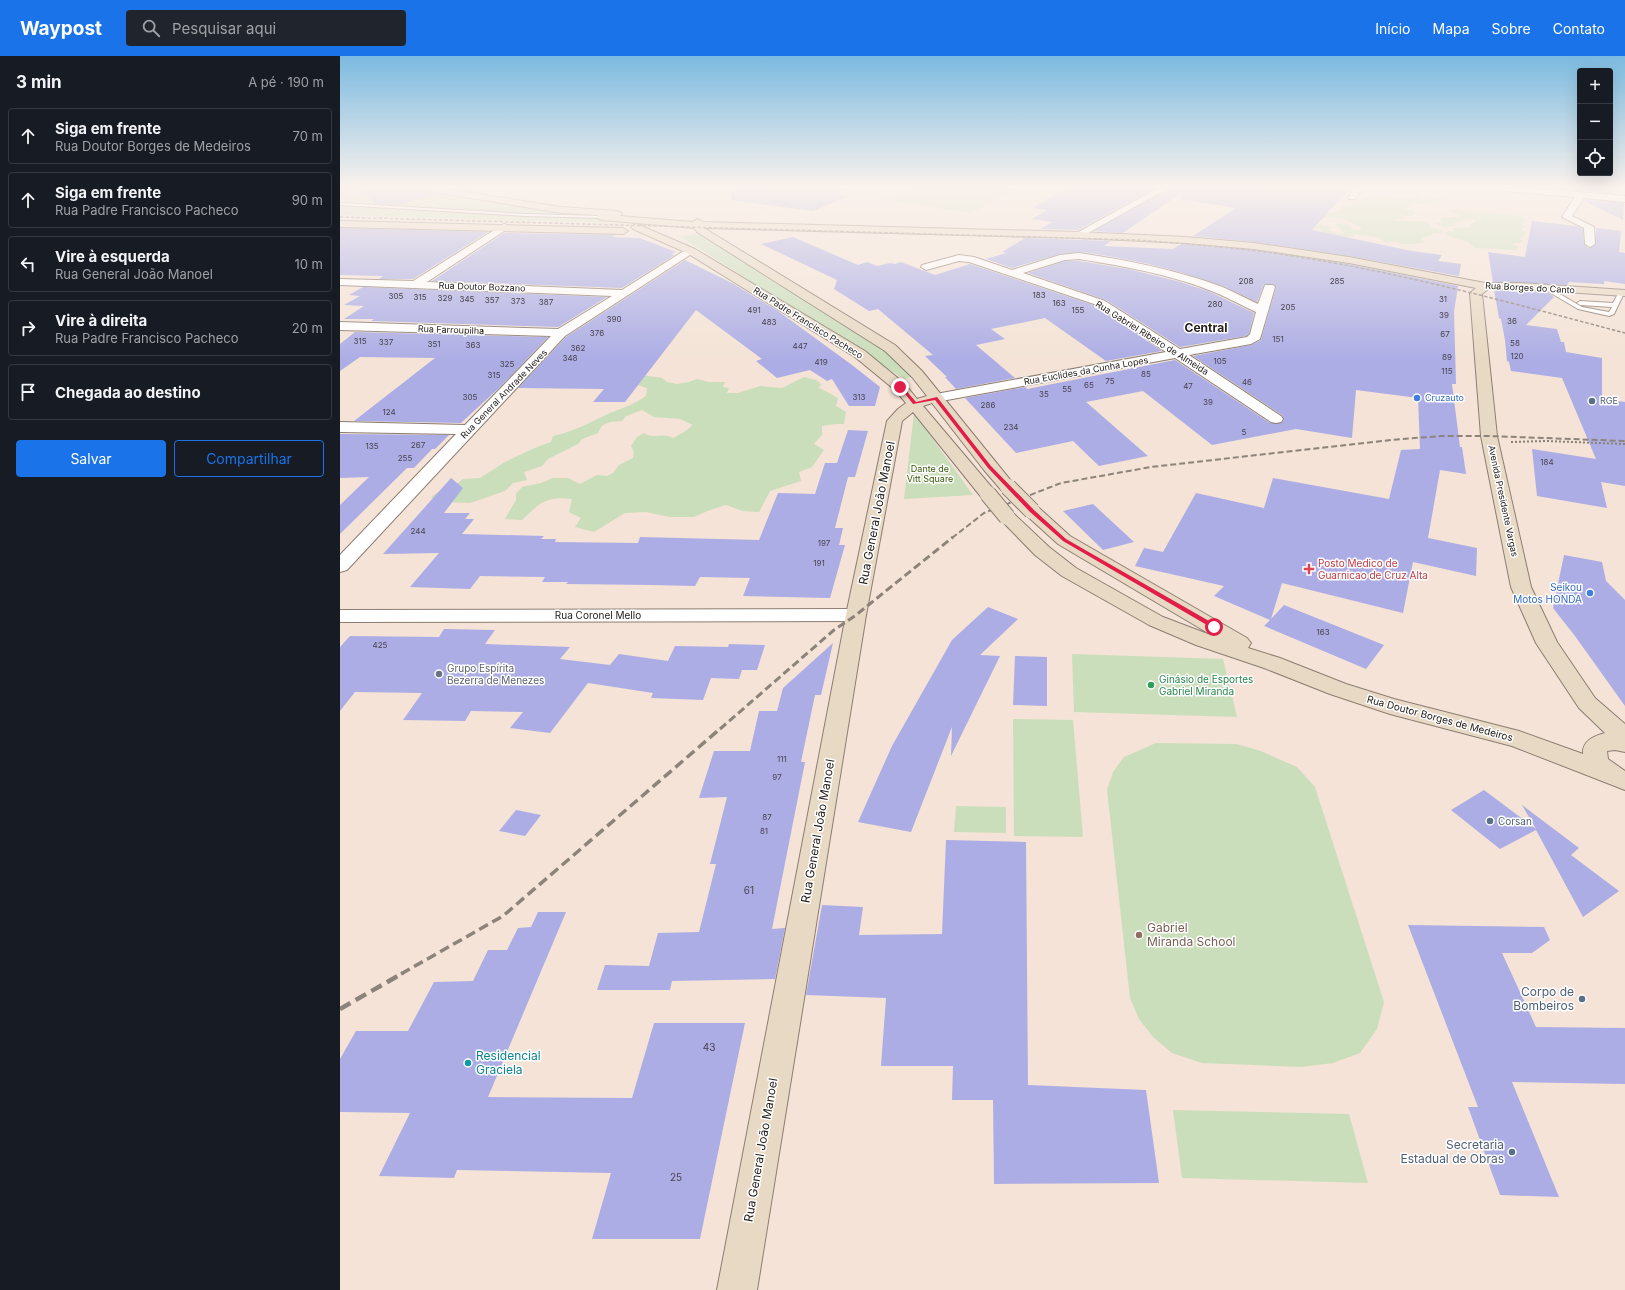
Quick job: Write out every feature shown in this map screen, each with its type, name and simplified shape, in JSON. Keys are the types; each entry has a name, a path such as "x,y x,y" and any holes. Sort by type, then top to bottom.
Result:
{"main road":[{"name":"Rua Padre Francisco Pacheco","path":"678,245 860,354 900,387 925,401 1032,511"},
{"name":"Rua Padre Francisco Pacheco","path":"724,245 890,348 917,374 925,401 988,494 1007,517"},
{"name":"Rua Borges do Canto","path":"1238,245 1349,260 1485,286 1623,293"},
{"name":"Avenida Presidente Vargas","path":"1485,286 1476,293 1491,442 1520,587 1547,643 1588,703 1625,738"},
{"path":"860,354 890,348"},
{"name":"Rua General João Manoel","path":"737,1290 856,615 895,421 900,413 925,401"},
{"name":"Rua Doutor Borges de Medeiros","path":"1032,511 1064,540 1272,663"},
{"name":"Rua Doutor Borges de Medeiros","path":"1007,517 1042,551 1069,572 1156,621 1202,640 1272,663 1338,689 1390,706 1519,739 1620,780"},
{"path":"1042,551 1064,540"},
{"name":"Avenida Presidente Vargas","path":"1588,703 1597,746 1594,755 1599,764 1620,780"},
{"name":"Rua Doutor Borges de Medeiros","path":"1519,739 1597,746 1607,741 1625,743"}],"street":[{"path":"415,285 477,245"},
{"name":"Rua General Andrade Neves","path":"340,566 561,333 691,251"},
{"path":"1014,272 1064,256 1079,256 1112,261 1176,275 1214,288 1263,311"},
{"name":"Rua Gabriel Ribeiro de Almeida","path":"926,266 965,258 1014,272 1101,303 1276,419"},
{"name":"Rua Doutor Bozzano","path":"340,282 623,293"},
{"name":"Rua Euclides da Cunha Lopes","path":"925,401 1251,340 1256,336 1269,287"},
{"name":"Rua Farroupilha","path":"340,326 561,333"},
{"path":"340,427 468,430"},
{"name":"Rua Coronel Mello","path":"340,616 856,615"}],"lane":[{"path":"1546,288 1570,302 1590,311 1609,314 1611,314 1623,293"},
{"path":"1570,302 1615,305"}],"path":[{"path":"1491,442 1546,441 1625,444"}],"green space":[{"path":"693,245 718,245 890,352 915,376 904,379"},
{"path":"1471,245 1512,245 1518,247 1516,250 1475,248"},
{"path":"642,375 662,378 667,382 677,384 697,379 709,382 725,382 723,387 729,388 727,393 738,393 760,386 782,388 804,377 816,380 822,385 818,387 838,398 836,406 846,412 844,424 822,426 822,435 814,444 824,450 812,467 799,472 801,481 770,491 759,512 743,511 726,505 694,517 670,517 646,512 625,513 594,532 575,527 581,518 569,512 572,499 563,498 544,502 522,520 505,519 516,500 516,494 522,487 541,483 553,478 568,478 580,484 597,475 607,476 613,473 619,465 633,458 634,452 631,446 637,437 644,433 651,436 669,436 673,438 693,425 680,419 654,417 642,410 626,416 622,421 605,424 598,433 582,439 578,444 548,459 542,466 524,472 527,480 513,483 505,491 470,503 439,502 431,497 440,491 454,486 463,479 480,478 505,462 551,442 553,436 575,429 638,401 646,396 647,388 632,383"},
{"name":"Dante de Vitt Square","path":"914,413 973,495 904,499"},
{"name":"Ginásio de Esportes Gabriel Miranda","path":"1072,654 1223,659 1237,717 1074,712"},
{"path":"1013,719 1073,720 1083,837 1014,836"},
{"path":"1156,743 1236,744 1258,750 1297,767 1315,787 1384,1002 1377,1029 1360,1053 1333,1063 1301,1067 1202,1063 1172,1053 1153,1037 1139,1019 1130,998 1107,790 1113,772 1124,757"},
{"path":"956,806 1006,807 1006,833 954,832"},
{"path":"1173,1110 1349,1114 1368,1183 1182,1178"}],"building":[{"path":"340,245 468,245 413,279 379,279 383,276 340,275"},
{"path":"487,245 657,245 676,252 671,254 675,255 622,288 432,281"},
{"path":"762,245 811,245 858,265 867,262 877,266 901,262 935,275 970,264 1096,306 1162,351 1106,361 1045,318 991,329 1005,339 976,345 1015,378 956,389 945,377 947,377 925,356 933,355 878,309 869,311 834,289 837,280"},
{"path":"1014,245 1106,245 1104,246 1173,249 1180,245 1188,245 1254,250 1349,264 1458,286 1454,312 1456,384 1452,384 1460,447 1462,447 1466,474 1440,470 1428,538 1477,548 1476,576 1413,562 1403,613 1282,583 1271,619 1284,605 1384,645 1366,669 1264,626 1270,620 1214,596 1224,586 1135,566 1144,548 1163,552 1196,493 1264,508 1273,478 1389,499 1401,450 1420,449 1418,398 1356,390 1352,438 1296,429 1212,445 1143,391 1086,402 1148,456 1099,466 1073,441 1016,453 965,398 1025,387 1027,389 1175,360 1270,423 1281,423 1284,420 1282,415 1193,356 1251,345 1261,340 1276,287 1274,284 1264,284 1257,302 1223,286 1183,273 1149,264 1097,254 1079,252 1060,254 1012,268 986,259 1006,253 1002,252"},
{"path":"1272,245 1381,245 1442,255 1438,261 1461,264 1459,276 1349,256"},
{"path":"1527,245 1585,245 1589,248 1595,245 1620,245 1619,252 1625,253 1625,284 1604,281 1604,284 1569,282 1567,285 1493,282 1488,252 1525,257"},
{"path":"685,260 732,283 778,311 852,365 880,387 875,406 849,406 832,379 827,381 810,370 777,378 756,361 762,359 696,310 625,402 593,402 604,389 518,388 566,337"},
{"path":"1065,261 1079,261 1128,269 1177,281 1208,291 1254,313 1249,333 1246,336 1180,347 1106,300 1028,273"},
{"path":"363,287 607,297 558,327 344,319 364,306 344,305 360,296 349,295"},
{"path":"1494,290 1547,292 1554,297 1526,325 1557,329 1561,342 1564,342 1566,352 1602,358 1602,399 1625,402 1625,486 1601,482 1607,508 1537,496 1532,449 1596,459 1562,378 1511,371 1509,362 1507,361 1505,340"},
{"path":"355,332 548,337 499,388 461,423 354,421 435,358 360,357 340,371 340,344"},
{"path":"848,430 868,431 855,477 848,477 835,528 843,528 839,545 845,545 830,598 743,596 750,578 700,577 695,586 566,584 568,582 542,582 545,577 480,576 470,589 410,587 439,553 383,554 451,478 463,488 444,513 470,513 465,519 474,519 462,534 544,536 541,539 556,539 555,542 638,543 640,537 759,540 778,493 815,494 825,463 837,463"},
{"path":"340,434 449,435 435,449 432,449 414,468 407,468 340,534 340,505 369,477 340,478"},
{"path":"1093,504 1134,542 1103,550 1063,511"},
{"path":"1564,555 1602,562 1606,581 1625,600 1625,706 1553,608"},
{"path":"988,607 1018,619 980,655 1000,656 951,756 952,727 911,832 858,822 892,746 952,640"},
{"path":"444,629 495,630 485,644 570,647 560,659 610,665 619,654 668,661 675,646 728,647 729,644 765,645 757,670 742,670 739,679 711,678 703,700 651,698 653,693 588,683 550,733 510,728 523,712 471,711 465,721 403,720 422,693 355,692 340,711 340,647 350,636 439,637"},
{"path":"833,643 821,695 815,695 801,762 805,762 772,929 785,928 775,979 672,981 670,990 597,990 605,965 649,966 658,933 699,932 716,864 710,864 727,797 699,798 714,751 750,751 759,711 777,711 783,688"},
{"path":"1015,656 1047,657 1047,706 1013,705"},
{"path":"1484,790 1536,829 1522,805 1579,848 1571,855 1619,891 1583,917 1536,830 1500,849 1451,810"},
{"path":"516,810 541,815 525,836 499,831"},
{"path":"946,840 1026,842 1028,1085 1146,1090 1159,1183 994,1184 993,1100 952,1100 953,1066 881,1066 886,998 806,995 822,905 863,907 859,935 942,934"},
{"path":"538,912 566,912 488,1097 632,1098 654,1023 745,1023 700,1239 592,1239 611,1173 457,1170 454,1178 379,1176 410,1113 340,1112 340,1059 356,1031 408,1031 434,982 473,981 488,950 507,950 518,928 531,927"},
{"path":"1408,925 1544,927 1550,940 1532,953 1502,953 1536,1027 1625,1028 1625,1084 1512,1082 1559,1197 1500,1195 1468,1107 1478,1107"}],"railway":[{"path":"1191,245 1273,253 1376,271 1459,290 1625,333"},
{"path":"952,538 984,513 1061,483 1151,467 1391,440 1441,436 1489,436 1625,441"},
{"path":"720,729 834,630 856,615 953,537"},
{"path":"401,974 503,916 721,728"},
{"path":"340,1009 403,973"}],"place":[{"name":"Cruzauto","path":"1417,398"},
{"name":"RGE","path":"1592,401"},
{"name":"Posto Medico de Guarnicao de Cruz Alta","path":"1309,569"},
{"name":"Seikou Motos HONDA","path":"1590,593"},
{"name":"Grupo Espírita Bezerra de Menezes","path":"439,674"},
{"name":"Ginásio de Esportes Gabriel Miranda","path":"1151,685"},
{"name":"Corsan","path":"1490,821"},
{"name":"Gabriel Miranda School","path":"1139,935"},
{"name":"Corpo de Bombeiros","path":"1582,999"},
{"name":"Residencial Graciela","path":"468,1063"},
{"name":"Secretaria Estadual de Obras","path":"1512,1152"}],"district":[{"name":"Central","path":"1206,328"}],"route":[{"path":"900,387 915,404 936,398 990,467 1008,487 1064,540 1214,627"}]}
